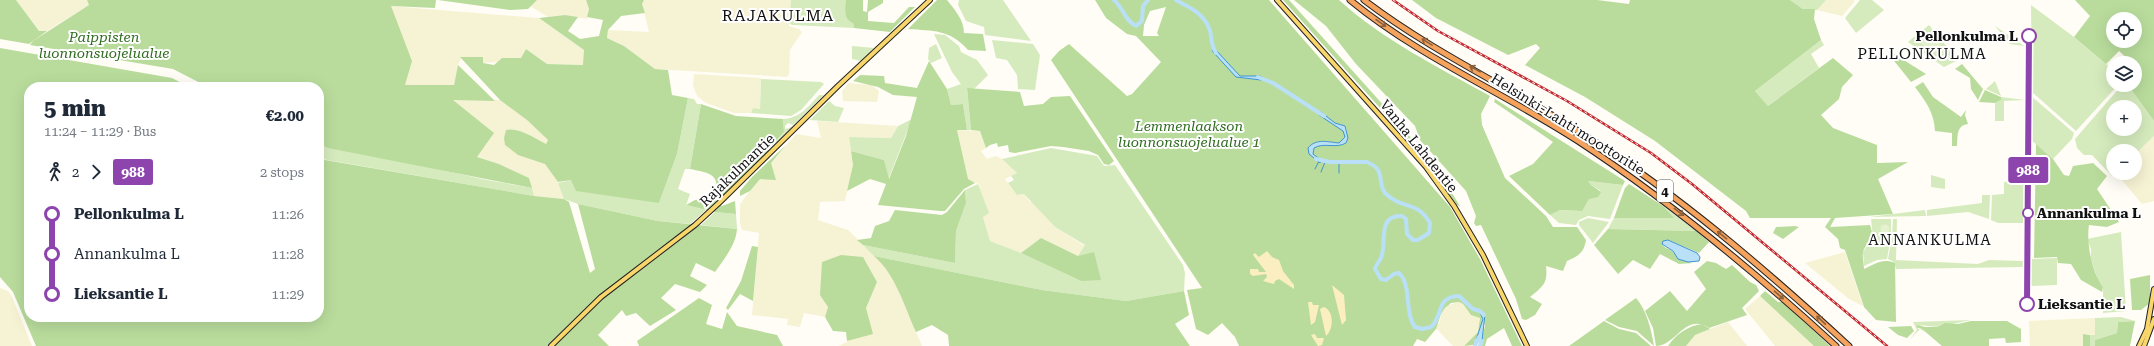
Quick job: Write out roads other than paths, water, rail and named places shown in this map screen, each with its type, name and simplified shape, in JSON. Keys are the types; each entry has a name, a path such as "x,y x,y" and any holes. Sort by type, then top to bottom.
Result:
{"highway":[{"name":"Helsinki-Lahti moottoritie","path":"1350,0 1402,38 1534,113 1656,195 1727,250 1836,346"},
{"name":"Helsinki-Lahti moottoritie","path":"1364,0 1406,30 1538,106 1636,170 1726,238 1849,346"}],"main road":[{"name":"Rajakulmantie","path":"551,346 601,297 684,234 720,202 838,86 930,0"},
{"name":"Vanha Lahdentie","path":"1277,0 1405,142 1431,174 1454,206 1483,255 1527,346"},
{"path":"2139,346 2147,329 2154,289"},
{"path":"2144,346 2154,319"}],"water":[{"path":"1214,48 1240,76 1260,76 1262,77 1261,80 1236,77 1213,52 1212,50"},
{"path":"1321,112 1335,123 1345,126 1348,138 1346,143 1342,145 1318,146 1314,148 1313,154 1321,160 1320,163 1309,154 1308,148 1318,142 1339,143 1345,137 1343,131 1319,115"},
{"path":"1668,240 1697,253 1700,257 1699,261 1688,262 1678,259 1673,251 1662,244 1663,241"},
{"path":"1482,311 1485,314 1482,341 1476,340 1483,319 1480,313"}],"waterway":[{"path":"1114,0 1129,21 1136,26 1142,21 1143,6 1148,0"},
{"path":"1176,0 1186,5 1203,18 1209,28 1216,53"},
{"path":"1258,77 1273,83 1324,116"},
{"path":"1316,159 1330,162 1367,162 1373,165 1379,172 1382,188 1385,193 1397,202 1420,211 1430,223 1429,233 1418,240 1413,240 1407,234 1406,219 1402,216 1389,219 1384,229 1381,259 1376,265 1375,269 1381,279 1386,280 1394,274 1399,273 1403,278 1407,291 1410,314 1415,327 1422,329 1431,327 1435,322 1443,303 1451,297 1459,296 1473,309 1480,311 1484,315"},
{"path":"1315,169 1319,161"},
{"path":"1321,172 1325,162"},
{"path":"1339,162 1339,173"},
{"path":"1475,346 1479,337"},
{"path":"1476,341 1482,341 1480,346"}],"railway":[{"path":"1393,0 1438,31 1567,101 1651,153 1692,184 1887,346"}],"place":[{"name":"Pellonkulma L","path":"2029,36"},
{"name":"Annankulma L","path":"2028,213"},
{"name":"Lieksantie L","path":"2027,304"}],"district":[{"name":"RAJAKULMA","path":"778,15"},
{"name":"PELLONKULMA","path":"1922,54"},
{"name":"ANNANKULMA","path":"1930,240"}],"park label":[{"name":"Paippisten luonnonsuojelualue","path":"104,46"},
{"name":"Lemmenlaakson luonnonsuojelualue 1","path":"1189,134"}]}
